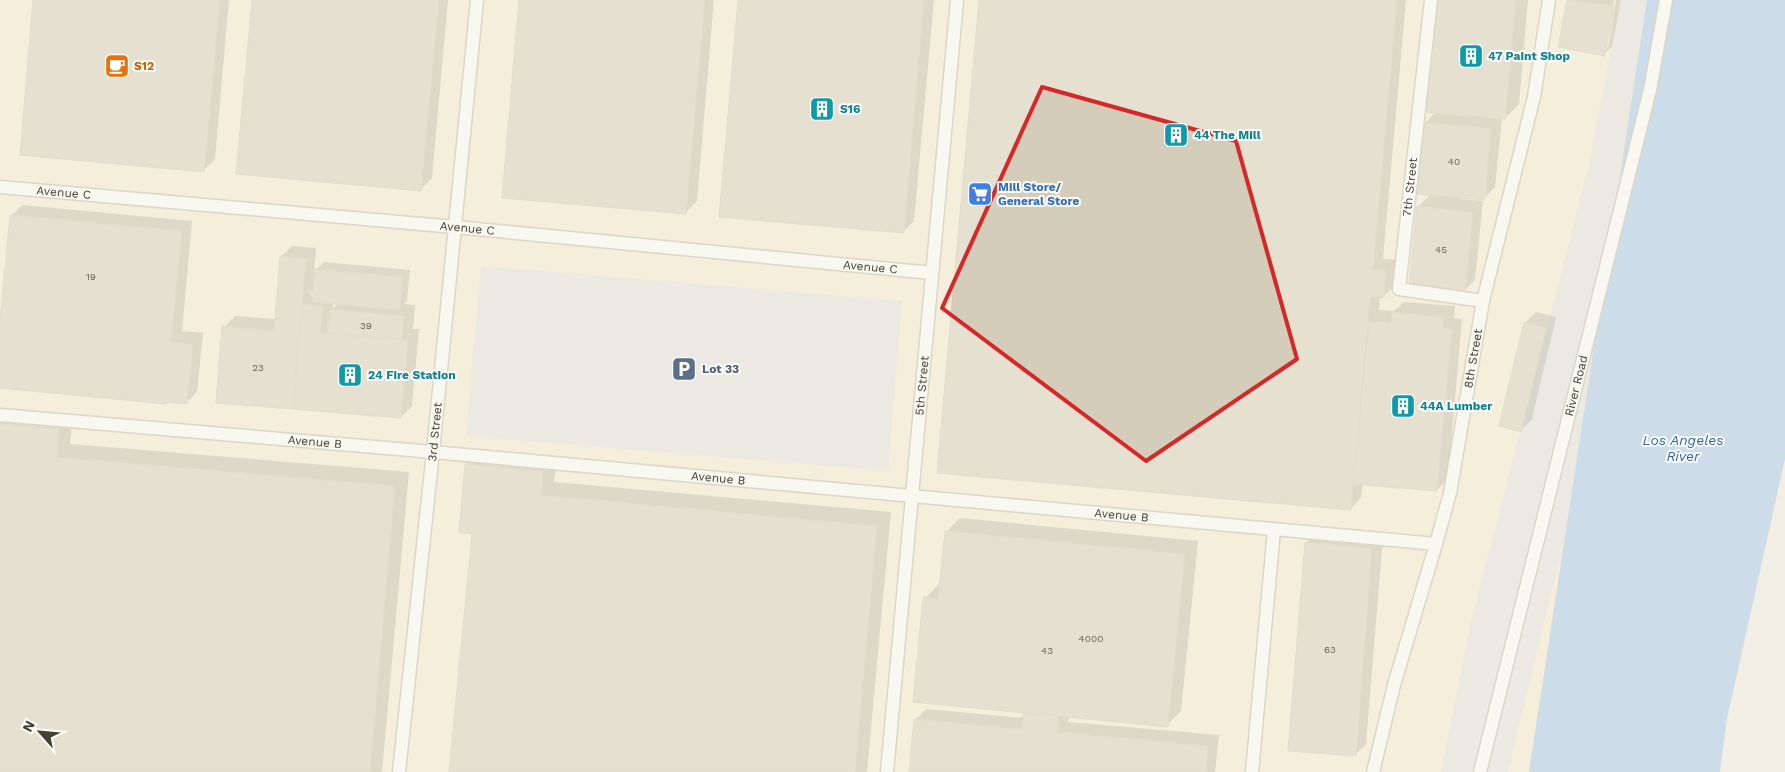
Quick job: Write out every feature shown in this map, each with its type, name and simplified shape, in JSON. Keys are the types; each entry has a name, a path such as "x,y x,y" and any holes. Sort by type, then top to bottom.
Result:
{"lane":[{"name":"3rd Street","path":"399,772 433,452 477,0"},
{"name":"5th Street","path":"887,772 957,0"},
{"name":"7th Street","path":"1431,0 1398,289 1483,301"},
{"name":"8th Street","path":"1373,772 1394,685 1450,493 1483,301 1534,97 1549,0"},
{"name":"River Road","path":"1480,772 1650,90 1666,0"},
{"name":"Avenue C","path":"0,187 455,227 932,273"},
{"name":"Avenue B","path":"0,415 433,452 1436,544"},
{"path":"1252,772 1274,530"}],"highlighted area":[{"path":"1042,87 1236,141 1297,359 1146,461 942,308"}],"shaded area":[{"path":"0,0 1785,0 1571,772 0,772"},
{"path":"1621,0 1694,0 1508,772 1441,772 1471,622 1588,169"},
{"name":"Lot 33","path":"481,266 902,301 888,471 466,436"}],"water":[{"name":"Los Angeles River","path":"1647,0 1785,0 1785,459 1727,719 1720,772 1529,772"}],"building":[{"path":"33,0 220,0 204,172 20,155"},
{"path":"252,0 439,0 421,191 236,174"},
{"path":"519,0 705,0 686,214 502,198"},
{"name":"S16","path":"738,0 924,0 904,233 719,217"},
{"name":"44 The Mill","path":"979,0 1397,0 1373,270 1386,271 1384,298 1370,297 1351,510 937,473"},
{"name":"47 Paint Shop","path":"1435,0 1516,0 1505,119 1425,112"},
{"path":"1567,0 1614,6 1605,56 1558,47"},
{"path":"1423,123 1491,128 1485,200 1417,194"},
{"path":"1417,206 1473,212 1465,292 1409,286"},
{"path":"10,215 182,231 171,342 193,344 187,404 166,402 166,404 0,388 0,321"},
{"path":"280,256 306,259 293,409 216,403 222,326 274,331"},
{"path":"315,269 403,277 400,310 312,302 313,296 310,296 310,291 313,291 314,280 312,279 313,274 315,275"},
{"name":"24 Fire Station","path":"302,304 323,306 320,333 408,340 401,418 293,409"},
{"path":"330,309 404,316 402,340 327,333"},
{"name":"44A Lumber","path":"1392,312 1444,317 1443,328 1452,329 1437,491 1353,484 1369,321 1391,323"},
{"path":"1524,322 1546,328 1521,432 1499,426"},
{"path":"0,424 59,429 57,457 395,486 370,772 0,772"},
{"path":"465,464 543,471 541,495 877,526 855,772 449,772 472,534 459,532"},
{"path":"945,531 1185,554 1168,727 913,702 923,597 938,599"},
{"path":"1305,542 1372,548 1356,756 1288,751"},
{"path":"1023,713 1059,716 1058,732 1208,746 1206,772 909,772 914,719 1022,729"}],"place":[{"name":"47 Paint Shop","path":"1471,56"},
{"name":"S12","path":"117,66"},
{"name":"S16","path":"822,109"},
{"name":"44 The Mill","path":"1176,135"},
{"name":"Mill Store/ General Store","path":"980,194"},
{"name":"Lot 33","path":"684,369"},
{"name":"24 Fire Station","path":"350,375"},
{"name":"44A Lumber","path":"1403,406"}]}
